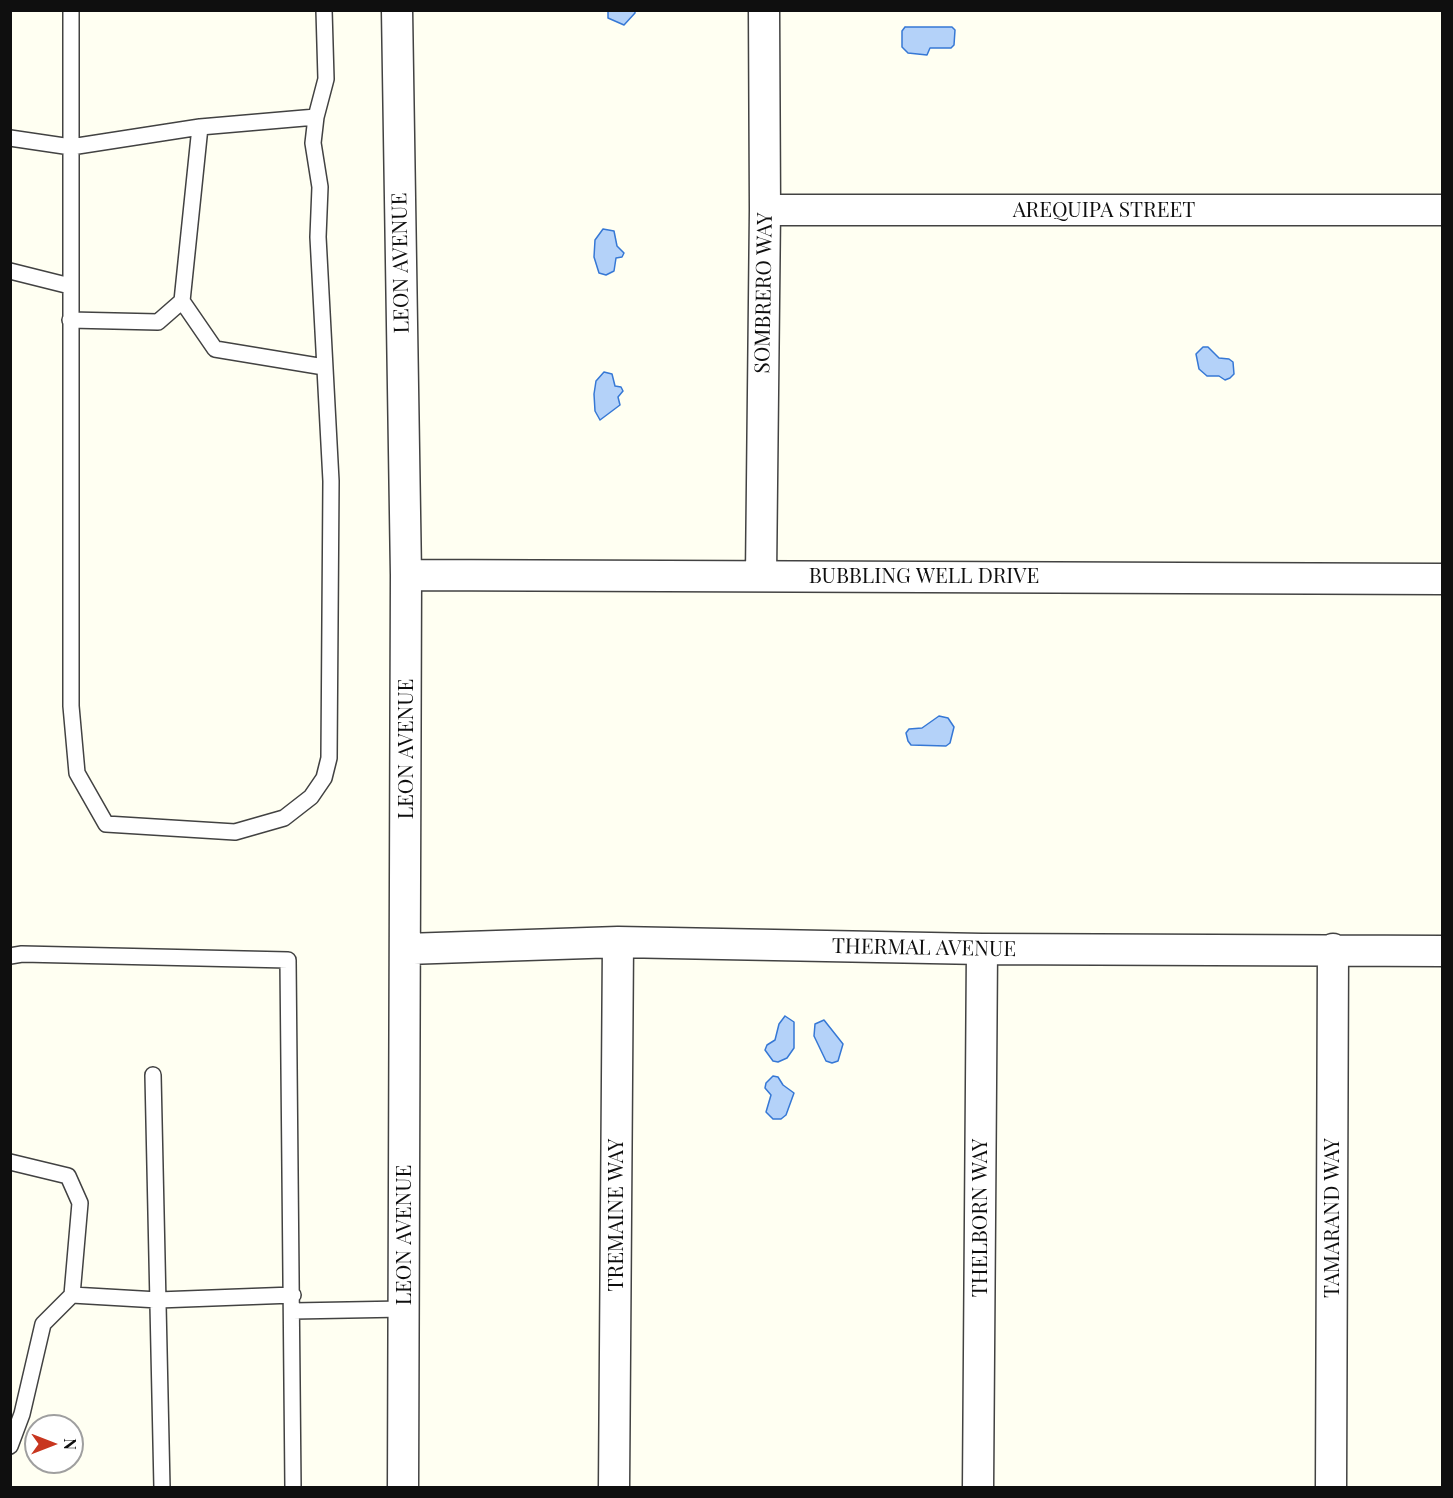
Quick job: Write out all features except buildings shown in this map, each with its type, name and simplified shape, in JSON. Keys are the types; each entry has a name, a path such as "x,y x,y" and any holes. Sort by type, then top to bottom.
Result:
{"street":[{"name":"LEON AVENUE","path":"397,10 406,574 403,1488"},
{"name":"SOMBRERO WAY","path":"761,574 765,210 764,10"},
{"name":"AREQUIPA STREET","path":"765,210 1443,210"},
{"name":"BUBBLING WELL DRIVE","path":"406,574 1443,579"},
{"name":"THERMAL AVENUE","path":"406,949 618,942 982,949 1443,951"},
{"name":"TREMAINE WAY","path":"614,1488 618,942"},
{"name":"THELBORN WAY","path":"978,1488 982,949"},
{"name":"TAMARAND WAY","path":"1331,1488 1333,949"}],"lane":[{"path":"71,10 71,706 77,773 106,824 235,832 284,818 311,797 324,778 329,758 331,481 318,237 320,187 313,143 316,117 326,79 324,10"},
{"path":"10,138 71,147 200,127 316,117"},
{"path":"200,127 182,301 214,349 324,367"},
{"path":"10,271 70,286"},
{"path":"70,320 158,322 182,301"},
{"path":"10,956 22,954 288,960 293,1295 293,1488"},
{"path":"153,1075 162,1488"},
{"path":"10,1162 68,1176 80,1203 72,1295 43,1324 22,1414 10,1446"},
{"path":"72,1295 158,1300 293,1295"},
{"path":"293,1311 404,1309"}],"water":[{"path":"608,11 635,11 635,13 624,25 608,18"},
{"path":"905,27 952,27 955,30 954,45 951,48 930,48 927,55 908,53 902,47 902,31"},
{"path":"603,229 614,231 617,246 624,253 622,257 616,258 614,271 606,275 599,273 594,257 595,240"},
{"path":"1203,347 1208,347 1219,358 1233,362 1234,374 1230,378 1225,380 1219,376 1207,376 1199,369 1196,354"},
{"path":"604,372 612,374 615,386 621,387 623,391 618,397 620,405 600,420 595,411 594,394 596,381"},
{"path":"939,716 948,718 954,727 950,743 946,746 911,745 906,733 909,729 922,728"},
{"path":"785,1016 794,1022 794,1048 787,1058 778,1062 773,1061 765,1050 767,1045 775,1040 779,1024"},
{"path":"824,1020 843,1044 838,1061 832,1063 826,1061 814,1036 815,1024"},
{"path":"773,1076 778,1077 783,1085 794,1093 786,1115 781,1119 773,1119 766,1112 771,1095 765,1088 766,1083"}]}
